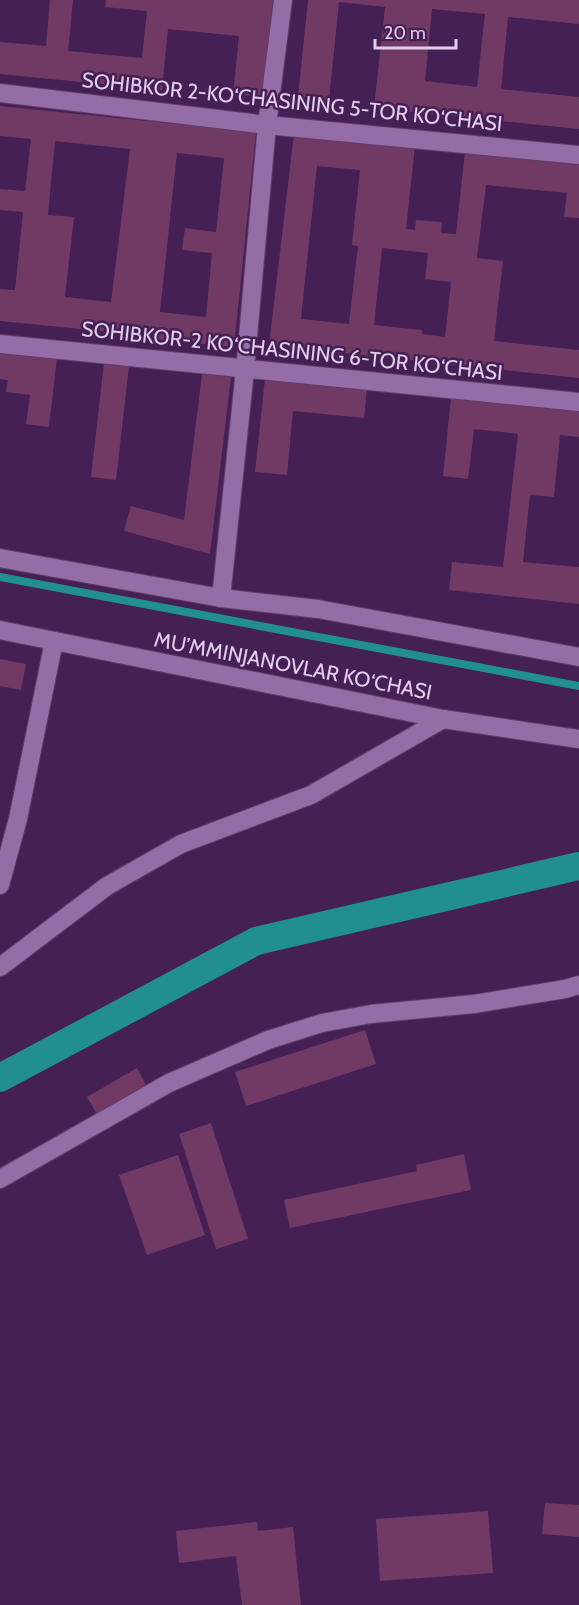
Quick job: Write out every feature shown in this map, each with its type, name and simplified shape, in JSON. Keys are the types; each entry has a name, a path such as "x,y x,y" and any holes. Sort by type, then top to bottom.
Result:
{"street":[{"path":"221,598 245,370 267,125 283,0"},
{"name":"SOHIBKOR 2-KO‘CHASINING 5-TOR KO‘CHASI","path":"0,93 267,125 579,155"},
{"name":"SOHIBKOR-2 KO‘CHASINING 6-TOR KO‘CHASI","path":"0,344 579,402"},
{"path":"0,558 221,598 318,609 579,657"},
{"name":"MU’MMINJANOVLAR KO‘CHASI","path":"0,630 443,719 579,739"},
{"path":"0,885 18,819 54,641"},
{"path":"0,967 107,886 181,844 311,795 443,719"},
{"path":"0,1179 169,1083 268,1040 322,1023 371,1014 474,1004 579,985"}],"building":[{"path":"50,0 73,0 68,51 142,58 147,11 105,7 106,0 273,0 263,97 233,94 239,36 168,29 162,90 0,74 0,42 46,46"},
{"path":"308,0 579,0 579,24 508,17 501,89 579,97 579,129 374,108 385,7 339,2 328,110 297,107","holes":["432,9 485,14 477,87 425,81"]},
{"path":"0,106 256,132 234,347 0,321 0,289 15,290 23,212 0,210 0,189 25,191 31,139 0,136","holes":["55,141 130,149 111,302 65,297 74,217 48,215","177,153 224,158 216,232 185,228 182,250 212,253 206,317 160,312"]},
{"path":"294,134 415,147 406,229 415,230 416,220 442,222 441,233 456,234 465,152 579,164 579,218 564,217 567,193 486,185 477,258 503,261 494,341 579,350 579,378 269,345","holes":["317,166 360,170 352,245 358,246 349,324 301,319","382,248 428,253 425,279 451,282 445,337 422,334 422,330 374,325"]},
{"path":"0,350 57,357 49,427 26,424 30,395 6,392 8,380 0,379"},
{"path":"104,363 129,366 116,480 91,477"},
{"path":"202,374 231,377 210,554 124,531 131,506 184,520"},
{"path":"265,378 367,388 364,418 293,411 287,475 255,472"},
{"path":"451,397 579,410 579,437 560,435 554,497 530,495 523,562 579,567 579,604 449,590 452,562 503,567 518,434 474,429 468,479 443,476"},
{"path":"0,659 26,664 21,690 0,686"},
{"path":"365,1030 376,1064 246,1106 235,1072"},
{"path":"137,1068 146,1085 97,1114 87,1097"},
{"path":"211,1123 248,1239 216,1249 179,1134"},
{"path":"464,1154 471,1190 290,1228 284,1200 417,1171 416,1165"},
{"path":"178,1155 205,1235 147,1255 119,1175"},
{"path":"545,1503 579,1505 579,1537 542,1534"},
{"path":"488,1511 493,1573 380,1581 376,1519"},
{"path":"257,1522 258,1531 293,1527 301,1605 242,1605 236,1556 179,1563 176,1531"}],"waterway":[{"path":"0,577 579,686"},
{"path":"0,1078 256,941 579,866"}]}
